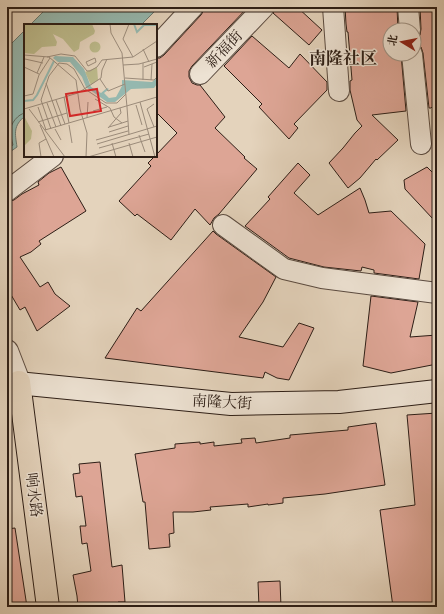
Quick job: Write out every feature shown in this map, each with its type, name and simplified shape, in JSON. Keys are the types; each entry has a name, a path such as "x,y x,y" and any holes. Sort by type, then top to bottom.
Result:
{"main road":[{"path":"7,351 13,382"},
{"name":"南隆大街","path":"13,382 231,404 339,402 437,391"},
{"name":"响水路","path":"13,382 48,607"}],"street":[{"path":"157,46 194,7"},
{"name":"新福街","path":"200,74 264,7"},
{"path":"334,7 339,91"},
{"path":"408,7 409,22"},
{"path":"413,62 421,144"},
{"path":"7,191 52,157"},
{"path":"223,225 284,269 322,278 437,293"}],"water":[{"path":"48,7 159,7 142,24 31,24"},
{"path":"24,31 24,117 18,123 16,130 17,147 7,154 7,48"}],"building":[{"path":"204,7 248,7 192,66 189,71 189,77 192,83 200,85 225,117 215,128 245,157 244,158 257,169 214,218 210,225 195,209 171,240 137,214 135,216 119,201 151,166 148,163 154,157 157,157 157,154 177,133 157,113 157,58 164,55 204,10"},
{"path":"275,7 297,7 322,30 309,45 273,13"},
{"path":"345,7 397,7 398,22 382,22 382,62 402,62 406,111 372,115 398,140 377,160 376,159 360,178 348,188 329,163 362,126 357,120 350,90 350,81 352,80"},
{"path":"420,7 426,7 426,9 437,8 437,102 431,108 429,108 422,50 422,22 421,22"},
{"path":"252,36 289,68 300,54 327,82 327,90 294,124 298,128 289,139 259,107 262,104 224,66"},
{"path":"298,163 310,175 294,193 318,215 360,188 369,213 391,211 425,244 419,279 374,273 374,270 362,267 361,271 324,267 289,258 245,226 270,199 268,197"},
{"path":"61,167 86,211 39,241 41,244 31,252 20,257 40,287 48,282 55,294 70,306 37,331 25,307 20,310 7,288 7,202 14,200 39,185 38,182 49,173"},
{"path":"427,167 437,177 437,205 434,206 433,219 405,189 404,180"},
{"path":"213,231 276,277 263,302 239,337 283,347 299,323 314,328 289,380 277,378 265,372 263,378 105,358 137,308 141,311"},
{"path":"371,296 418,302 410,337 437,335 437,364 391,373 363,366"},
{"path":"437,413 437,607 393,607 380,510 415,505 407,415"},
{"path":"376,423 385,485 325,494 283,498 283,503 268,505 248,507 248,504 210,507 211,510 193,512 173,512 174,533 169,534 170,547 149,549 145,502 143,502 135,454 175,448 175,444 200,442 200,444 214,442 214,446 242,443 241,439 255,438 256,443 290,438 290,435 348,430 348,427"},
{"path":"100,462 112,567 122,565 125,602 118,602 118,607 78,607 73,575 91,571 87,543 82,544 80,526 86,526 82,496 76,497 73,474 80,473 79,464"},
{"path":"15,528 27,607 7,607 7,529"},
{"path":"280,581 281,607 259,607 258,582"}],"district":[{"name":"南隆社区","path":"343,58"}]}
